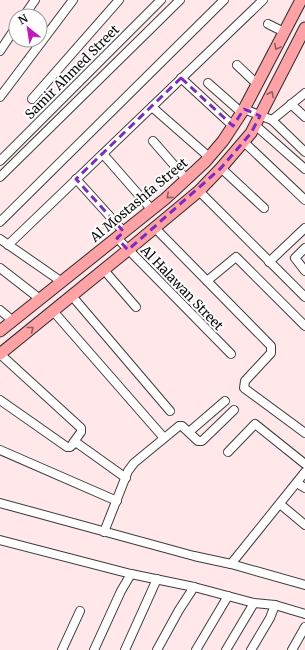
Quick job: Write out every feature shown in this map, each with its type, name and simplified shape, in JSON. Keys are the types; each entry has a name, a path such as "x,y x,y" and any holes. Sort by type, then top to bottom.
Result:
{"street":[{"path":"0,97 73,0"},
{"path":"32,99 119,0"},
{"path":"0,177 180,0"},
{"path":"0,222 224,0"},
{"path":"8,245 263,0"},
{"name":"Al Mostashfa Street","path":"0,331 152,210 187,180 209,157 243,111 301,0"},
{"path":"160,1 168,12"},
{"name":"Samir Ahmed Street","path":"0,161 160,1"},
{"path":"268,24 284,32"},
{"path":"0,400 67,447 74,443 81,432 81,428 0,354 199,191 221,168 244,142 305,28"},
{"path":"0,51 8,40"},
{"path":"98,63 108,71"},
{"path":"237,65 257,84"},
{"path":"181,78 233,126"},
{"path":"208,83 243,111 257,120 305,169"},
{"path":"257,120 272,120 305,92"},
{"path":"291,104 305,117"},
{"path":"152,107 209,157"},
{"path":"272,120 305,152"},
{"path":"153,141 187,180"},
{"path":"244,142 305,200"},
{"path":"103,154 152,210"},
{"path":"221,168 264,208"},
{"name":"Al Halawan Street","path":"76,179 120,235 128,250 231,354"},
{"path":"199,191 305,297"},
{"path":"154,227 271,346 271,353 245,381 244,388 305,433"},
{"path":"269,262 305,228"},
{"path":"0,239 62,282"},
{"path":"305,248 295,258 305,271"},
{"path":"208,282 236,257 305,326"},
{"path":"0,268 40,299"},
{"path":"104,270 136,307"},
{"path":"72,296 170,411"},
{"path":"0,310 13,321"},
{"path":"53,311 164,438"},
{"path":"188,432 226,401"},
{"path":"104,532 131,466 179,426 182,426 198,441 202,440 234,410"},
{"path":"228,452 255,424 305,464"},
{"path":"74,443 77,443 126,478"},
{"path":"0,450 117,501"},
{"path":"231,564 305,472"},
{"path":"297,483 305,488"},
{"path":"0,503 305,585"},
{"path":"280,504 305,525"},
{"path":"0,540 131,574 194,587 254,603 275,605 305,614"},
{"path":"94,650 131,574"},
{"path":"125,650 157,579"},
{"path":"157,650 179,610 194,587"},
{"path":"196,650 228,596"},
{"path":"226,650 254,603"},
{"path":"251,650 270,618 275,605"},
{"path":"62,650 80,611"},
{"path":"292,650 305,627"}],"highlighted area":[{"path":"181,78 233,126 244,109 260,116 251,133 221,168 128,250 117,238 124,232 76,179"}]}
